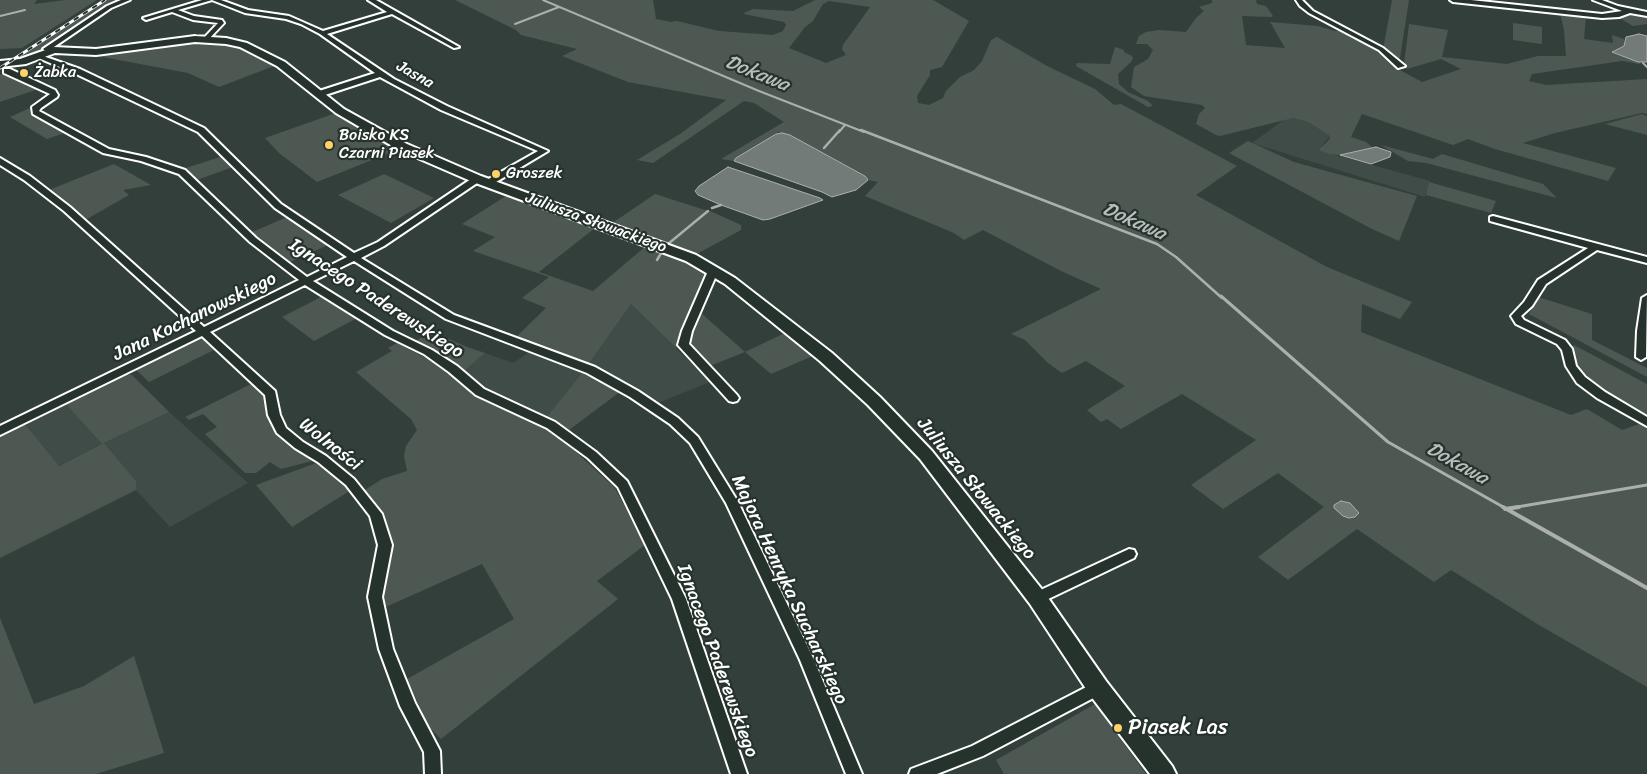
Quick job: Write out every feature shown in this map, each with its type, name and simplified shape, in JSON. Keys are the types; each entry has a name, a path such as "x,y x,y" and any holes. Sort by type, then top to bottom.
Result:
{"street":[{"path":"43,53 46,49 109,7 128,0"},
{"path":"146,18 209,0"},
{"name":"Jasna","path":"215,0 247,12 297,20 322,33 381,74 444,108 544,151 482,181"},
{"path":"371,0 456,48"},
{"path":"1299,0 1311,12 1380,49 1401,66"},
{"path":"1453,0 1602,16 1619,15 1628,11"},
{"path":"1596,0 1628,11 1647,14"},
{"path":"172,10 193,18 220,21 221,23 206,39"},
{"path":"322,33 393,12"},
{"name":"Juliusza Słowackiego","path":"2,70 43,53 62,50 96,52 184,40 206,39 233,42 253,48 280,64 340,111 378,134 438,164 691,258 730,281 818,351 874,401 926,455 1037,598 1098,688 1164,774"},
{"name":"Majora Henryka Sucharskiego","path":"43,53 201,130 278,206 355,258 450,317 600,375 634,394 674,421 694,440 732,502 807,660 854,774"},
{"name":"Ignacego Paderewskiego","path":"2,70 52,92 54,95 38,106 35,109 36,112 106,151 143,159 182,172 253,240 306,281 389,333 428,352 453,369 480,392 551,425 592,454 623,484 679,599 738,774"},
{"path":"319,94 381,74"},
{"name":"Wolności","path":"0,161 27,178 67,209 271,394 274,415 281,430 299,445 322,459 350,482 376,514 385,545 375,597 386,649 408,706 432,751 433,774"},
{"name":"Jana Kochanowskiego","path":"0,431 355,258 381,244 482,181"},
{"path":"1493,219 1647,260"},
{"path":"1596,247 1542,282 1528,304 1518,313 1517,319 1561,342 1567,349 1571,366 1581,380 1601,395 1647,422"},
{"path":"713,271 686,331 683,345 734,395"},
{"path":"1641,357 1642,331 1647,298"},
{"path":"1037,598 1129,554"},
{"path":"917,774 977,751 1098,688"}],"shaded area":[{"path":"0,0 37,0 34,4 66,0 97,0 22,48 0,49"},
{"path":"107,0 126,0 111,5 44,49 45,51 11,62"},
{"path":"455,0 653,0 656,19 671,22 677,21 719,31 773,35 783,31 786,25 784,22 744,13 753,9 793,11 815,0 933,0 969,21 942,67 930,70 930,75 917,96 918,103 929,105 943,98 946,91 960,77 974,70 982,61 991,40 997,37 1047,66 1095,89 1114,105 1121,104 1237,166 1196,195 1327,267 1412,302 1400,319 1362,304 1361,332 1571,415 1587,409 1622,430 1645,422 1647,423 1647,687 1539,625 1451,570 1434,582 1357,529 1288,580 1258,557 1324,507 1278,473 1223,509 1191,485 1256,440 1182,394 1121,429 1107,419 1101,422 1087,410 1125,386 1086,361 1062,373 1048,363 1025,340 1011,334 1101,289 1061,271 983,230 964,240 954,233 865,196 878,182 868,180 865,175 790,135 778,132 734,161 721,159 784,122 754,103 744,101 653,163 637,160 680,134 726,100 628,82 562,56 577,49 521,35 516,30","holes":["829,1 870,7 843,45 842,49 846,55 826,63 789,48 805,27 813,21 823,4"]},
{"path":"1212,0 1256,0 1257,4 1266,6 1273,16 1242,16 1246,45 1285,48 1270,22 1318,26 1335,31 1344,31 1379,50 1398,69 1422,82 1461,69 1441,59 1407,69 1404,64 1409,24 1448,30 1442,57 1507,64 1538,56 1566,56 1564,30 1560,13 1586,15 1584,39 1613,43 1612,35 1624,39 1624,45 1613,51 1616,54 1641,63 1622,61 1532,74 1529,81 1546,85 1647,79 1647,114 1642,113 1555,133 1523,143 1616,168 1608,181 1495,149 1468,139 1453,145 1362,114 1351,137 1366,142 1373,148 1340,155 1318,150 1329,140 1330,136 1308,122 1293,118 1220,136 1216,135 1196,124 1199,114 1205,108 1202,105 1144,96 1131,87 1134,67 1148,59 1153,50 1147,44 1136,44 1139,36 1146,32 1159,30 1186,32 1196,18 1204,11 1199,7 1212,3"},
{"path":"1392,0 1409,0 1400,58 1394,59 1383,50"},
{"path":"1629,12 1647,15 1647,24 1633,26 1618,17"},
{"path":"1513,23 1542,27 1542,44 1513,40"},
{"path":"1639,34 1647,36 1647,62 1638,62 1612,52 1624,46 1626,37"},
{"path":"198,41 237,47 274,66 219,87 188,73 92,55"},
{"path":"1115,47 1124,50 1133,58 1118,74 1119,84 1128,92 1148,101 1153,106 1148,107 1076,66 1077,63 1110,64"},
{"path":"6,72 38,89 0,102 0,75"},
{"path":"32,107 32,112 67,132 47,139 10,117"},
{"name":"Boisko KS Czarni Piasek","path":"336,113 397,150 317,182 279,153 265,138"},
{"path":"1642,114 1647,116 1647,135 1605,124"},
{"path":"1293,118 1308,122 1330,136 1318,150 1430,181 1425,197 1252,143 1285,119"},
{"path":"776,134 790,135 865,176 868,180 856,190 832,197 734,161"},
{"path":"1248,141 1294,162 1417,196 1399,241 1372,229 1229,153"},
{"path":"1381,145 1433,159 1442,154 1543,184 1557,198 1426,163 1408,161"},
{"path":"1376,147 1391,152 1390,157 1371,164 1340,155"},
{"path":"223,156 233,167 194,181 183,169"},
{"path":"114,164 151,185 123,190 129,195 87,219 49,190"},
{"path":"728,167 823,200 763,220 698,195 695,191 699,186"},
{"path":"384,174 434,198 391,223 338,195"},
{"path":"1429,182 1496,201 1491,213 1426,195"},
{"path":"509,194 595,228 539,272 593,291 646,246 708,272 676,348 631,304 588,365 514,339 546,308 522,298 549,277 473,251 495,237 462,224"},
{"path":"655,194 708,211 672,242 710,211 741,225 741,230 693,256 608,226"},
{"path":"287,217 328,245 288,263 250,233"},
{"path":"323,296 357,318 314,341 282,317"},
{"path":"1538,297 1592,314 1592,340 1647,368 1647,377 1529,314"},
{"path":"631,304 710,382 653,405 588,365"},
{"path":"701,313 745,352 710,366 689,348 689,341"},
{"path":"431,331 485,353 463,372 443,355 414,342"},
{"path":"785,333 815,355 771,374 745,352"},
{"path":"203,335 218,348 149,382 135,369"},
{"path":"397,343 437,364 475,394 516,413 561,438 615,488 645,545 597,581 618,599 441,739 429,727 407,679 514,619 482,564 379,610 386,545 377,514 365,490 382,479 407,471 404,456 406,446 417,430 411,419 356,372 392,351 388,348"},
{"path":"1574,345 1647,384 1647,418 1608,397 1576,373 1569,349"},
{"path":"531,351 582,373 546,418 482,389 463,372 485,353 513,363"},
{"path":"582,373 621,391 569,430 546,418"},
{"path":"125,374 132,375 169,412 104,443 136,481 136,490 0,558 0,433 23,422 59,466 102,444 64,402"},
{"path":"255,382 267,397 272,422 312,458 312,461 281,469 270,462 256,473 245,473 205,434 217,427 203,414 189,420 185,417"},
{"path":"64,402 102,444 58,466 23,422"},
{"path":"169,412 248,483 170,527 136,490 136,481 104,443"},
{"path":"319,462 351,490 292,527 256,485"},
{"path":"1341,501 1350,503 1359,513 1355,517 1343,516 1334,508 1334,505"},
{"path":"0,618 34,704 84,686 134,656 164,753 96,774 0,774"},
{"path":"1095,704 1146,774 1004,774 996,760"}],"waterway":[{"name":"Dokawa","path":"543,0 759,91 864,132"},
{"path":"515,24 559,7"},
{"path":"0,16 25,10"},
{"path":"1643,63 1647,67"},
{"path":"839,132 845,125"},
{"path":"824,148 840,130"},
{"name":"Dokawa","path":"861,130 1157,244 1176,257 1222,298"},
{"path":"712,208 721,205"},
{"path":"668,244 708,211"},
{"path":"657,260 663,250"},
{"name":"Dokawa","path":"1221,296 1388,442 1505,508"},
{"path":"1511,508 1647,485"},
{"name":"Dokawa","path":"1506,509 1519,507"},
{"name":"Dokawa","path":"1506,509 1647,588"}],"railway":[{"path":"0,68 105,0"}],"place":[{"name":"Żabka","path":"24,73"},
{"name":"Boisko KS Czarni Piasek","path":"329,145"},
{"name":"Groszek","path":"496,174"},
{"name":"Piasek Las","path":"1118,728"}]}
